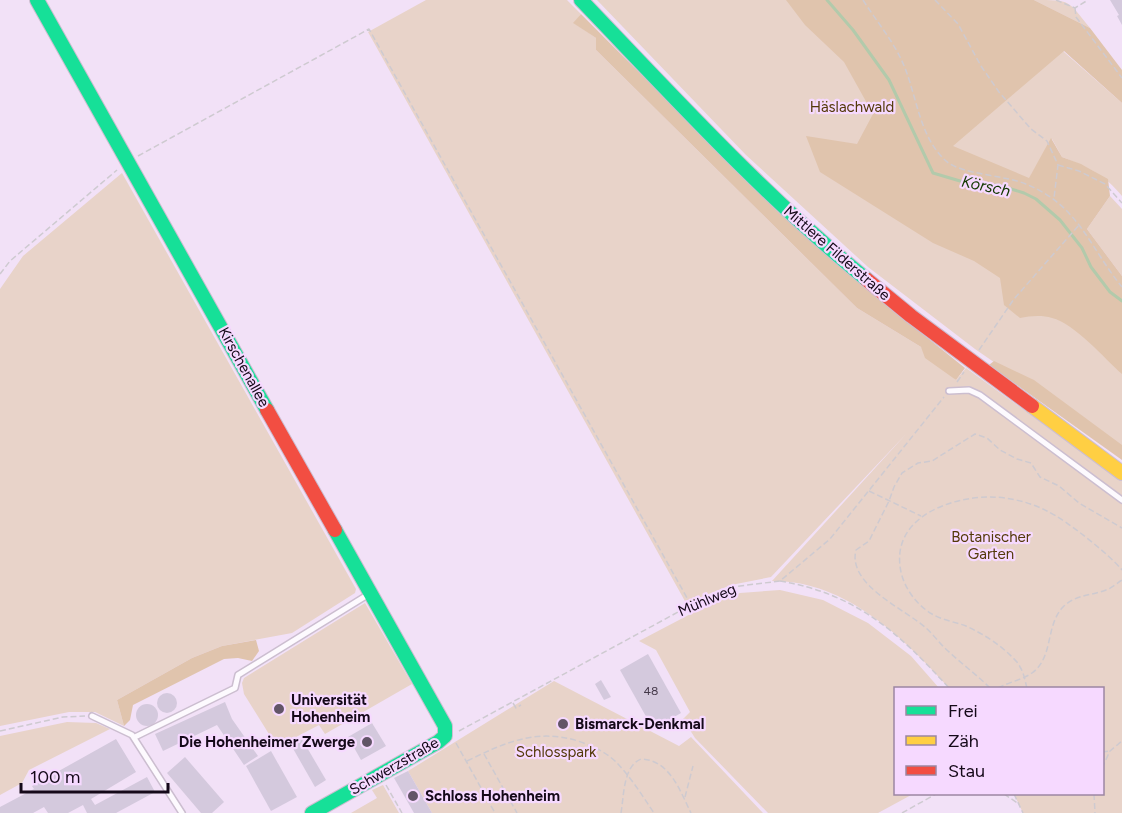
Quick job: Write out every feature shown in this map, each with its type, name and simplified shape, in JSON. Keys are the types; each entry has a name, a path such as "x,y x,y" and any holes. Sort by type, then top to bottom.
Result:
{"street":[{"name":"Kirschenallee","path":"37,0 371,593 448,735"},
{"name":"Mittlere Filderstraße","path":"581,0 784,209 853,270 1122,473"},
{"name":"Schwerzstraße","path":"312,813 448,735"}],"lane":[{"path":"949,391 969,390 980,396 1122,500"},
{"path":"135,738 235,688 238,675 371,593"},
{"path":"92,716 135,738 182,813"}],"path":[{"path":"863,0 901,58 922,121 930,138 947,162 969,170 1027,184 1054,199 1080,224 1122,287"},
{"path":"935,0 958,24 981,66 999,92 1031,129 1047,141 1059,165 1054,199"},
{"path":"1056,0 1075,8"},
{"path":"1075,8 1088,0"},
{"path":"1075,8 1076,17 1122,78"},
{"path":"0,274 10,261 128,162 369,29 691,605"},
{"path":"1059,165 1079,171 1105,184 1122,204"},
{"path":"780,580 830,539 972,361 1014,299 1080,224"},
{"path":"989,687 947,650 926,627 886,601 860,574 853,560 856,550 869,541 902,473 918,463 932,461 975,434 987,438 1000,450 1017,459 1031,463 1040,477 1059,486 1079,503 1122,528"},
{"path":"868,491 922,516"},
{"path":"1027,687 1020,665 998,644 966,626 933,615 919,604 909,591 903,579 900,552 910,528 922,516 945,504 990,497 1019,500 1048,511 1087,538 1122,570"},
{"path":"780,580 829,593 870,614 910,647 948,687"},
{"name":"Mühlweg","path":"448,735 461,731 691,605 732,587 780,580"},
{"path":"1001,687 1034,672 1046,656 1051,631 1061,609 1076,597 1106,590 1122,580"},
{"path":"513,702 516,708 521,705"},
{"path":"0,731 63,717 92,716"},
{"path":"448,735 466,761 495,813"},
{"path":"466,761 532,737 561,736 605,753 627,775 654,813"},
{"path":"1104,764 1110,751 1122,741"},
{"path":"1104,752 1110,751"},
{"path":"483,753 517,813"},
{"path":"621,813 627,775 638,759 656,762 672,777 691,813"},
{"path":"684,798 693,766"},
{"path":"380,776 402,813"},
{"path":"902,813 934,795"},
{"path":"1006,795 1019,804"},
{"path":"1014,795 1023,813"},
{"path":"1094,795 1095,813"}],"green space":[{"name":"Botanischer Garten","path":"426,0 567,0 581,14 574,23 596,38 596,50 857,308 921,347 956,380 966,368 1122,481 1122,813 1023,813 1014,795 1104,795 1104,687 948,687 913,650 871,615 848,601 824,590 799,583 772,581 907,433 771,577 731,585 686,603 368,32"},
{"name":"Häslachwald","path":"597,0 1032,0 1064,52 1122,103 1122,196 1109,182 1095,172 1062,157 1052,139 1031,175 1122,278 1122,451 975,349 868,267 746,155"},
{"path":"1034,0 1056,0 1068,4 1090,28"},
{"path":"122,173 356,589 355,593 292,633 222,646 192,658 117,700 124,726 95,712 69,712 0,726 0,289 23,256"},
{"path":"1110,196 1122,209 1122,276 1087,229"},
{"path":"780,590 823,600 868,623 911,656 938,687 894,687 894,795 911,795 878,813 768,813 695,738 683,719 690,712 656,650 639,641 700,609 740,593"},
{"path":"365,603 412,684 325,734 319,725 277,747 244,694 242,683 244,678"},
{"name":"Schlosspark","path":"554,681 679,746 691,737 763,813 432,813 408,771"},
{"path":"67,722 96,723 110,729 29,770 22,783 0,795 0,736"},
{"path":"383,785 399,813 351,813 377,798 372,790"}],"shaded area":[{"path":"786,0 1034,0 1090,28 1122,70 1122,103 1064,51 953,146 1029,178 1051,138 1062,157 1081,164 1108,179 1110,196 1087,229 1122,276 1122,374 1089,342 1061,321 1044,316 1020,318 1004,305 1000,278 974,261 933,243 820,172 806,136 857,144 873,114 844,62 805,25"},
{"path":"581,14 778,212 865,288 965,368 956,380 925,358 921,347 857,308 596,50 596,38 573,23"},
{"path":"994,361 1034,380 1122,445 1122,460 989,365"},
{"path":"256,640 259,651 252,661 238,658 224,659 133,705 130,720 124,726 117,700 192,658 222,646"}],"building":[{"path":"1110,0 1122,0 1122,25 1117,16 1119,15"},
{"path":"648,654 681,713 653,729 620,670"},
{"path":"601,680 611,697 604,700 595,684"},
{"path":"167,693 174,696 177,703 174,710 167,713 160,710 157,703 160,696"},
{"path":"225,702 232,719 258,756 244,765 217,725 163,751 155,734"},
{"path":"147,704 155,707 158,715 155,723 147,726 139,723 136,715 139,707"},
{"name":"Die Hohenheimer Zwerge","path":"372,723 386,746 361,760 348,737"},
{"path":"116,739 136,772 91,799 95,805 147,777 155,792 116,813 87,813 83,805 68,813 48,813 44,807 33,813 0,813 0,807 34,789 32,786"},
{"path":"302,739 326,780 315,787 291,745"},
{"path":"271,751 297,797 271,811 246,766"},
{"path":"185,757 224,802 212,813 201,813 167,773"},
{"name":"Schloss Hohenheim","path":"408,771 432,813 414,813 394,778"}],"waterway":[{"name":"Körsch","path":"827,0 853,30 889,80 933,173 977,186 998,185 1036,199 1060,220 1082,248 1091,267 1110,292 1122,301"}],"traffic: fast":[{"path":"37,0 267,410"},
{"path":"581,0 755,179 866,279"},
{"path":"312,813 445,736 445,726 335,530"}],"traffic: slow":[{"path":"1032,406 1122,473"}],"traffic: jam":[{"path":"866,279 911,316 1032,406"},
{"path":"267,410 335,530"}],"place":[{"name":"Universität Hohenheim","path":"279,709"},
{"name":"Bismarck-Denkmal","path":"563,724"},
{"name":"Die Hohenheimer Zwerge","path":"367,742"},
{"name":"Schloss Hohenheim","path":"413,796"}]}
